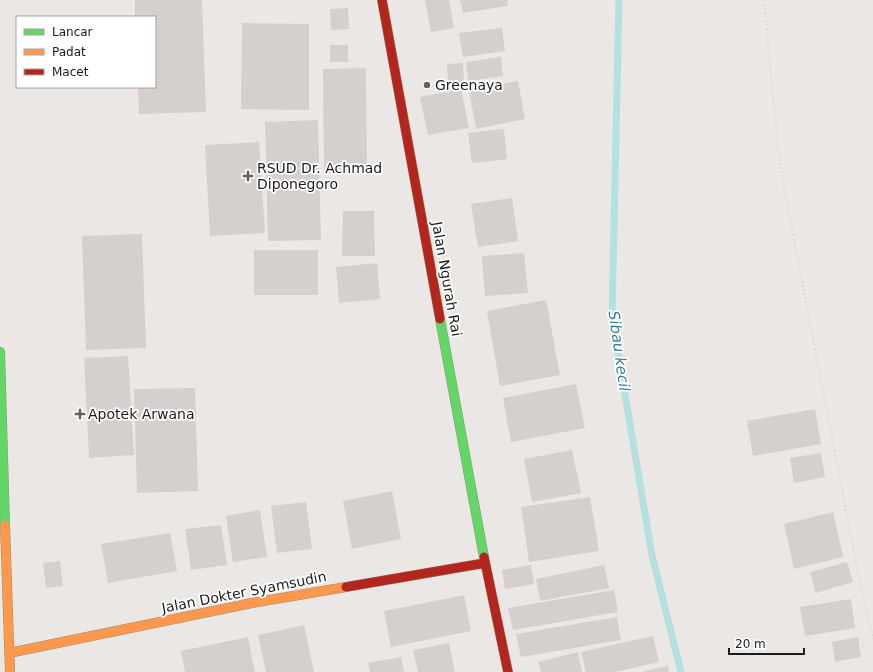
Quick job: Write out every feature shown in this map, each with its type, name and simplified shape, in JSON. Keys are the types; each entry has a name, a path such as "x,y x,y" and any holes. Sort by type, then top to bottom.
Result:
{"main road":[{"name":"Jalan Ngurah Rai","path":"382,0 485,563 508,672"},
{"path":"0,352 10,672"},
{"name":"Jalan Dokter Syamsudin","path":"9,653 252,603 485,563"}],"path":[{"path":"764,0 778,148 785,191 855,558 873,639"}],"building":[{"path":"135,0 202,0 206,112 139,114 138,88 156,88 156,16 135,16"},
{"path":"425,0 449,0 454,28 431,32"},
{"path":"460,0 507,0 508,6 463,13"},
{"path":"348,8 349,29 331,30 330,9"},
{"path":"242,23 309,24 309,110 241,109"},
{"path":"502,28 505,51 463,57 459,33"},
{"path":"330,45 348,45 348,62 330,62"},
{"path":"501,57 503,76 468,81 466,62"},
{"path":"463,63 464,84 448,84 447,64"},
{"path":"366,68 367,172 324,173 323,69"},
{"path":"518,81 525,119 476,129 469,90"},
{"path":"461,89 469,128 428,135 420,97"},
{"path":"318,120 321,240 268,241 265,122"},
{"path":"504,129 507,159 472,163 468,133"},
{"path":"259,142 265,233 210,236 205,145"},
{"path":"512,198 518,241 478,247 471,204"},
{"path":"343,211 374,211 375,256 342,256"},
{"path":"142,234 146,348 86,350 82,236"},
{"path":"254,250 318,250 318,295 254,295"},
{"path":"524,253 528,293 485,296 482,256"},
{"path":"377,263 380,299 339,303 336,267"},
{"path":"546,300 560,375 500,386 487,311"},
{"path":"128,356 134,455 89,458 84,358"},
{"path":"576,384 585,428 511,442 503,398"},
{"path":"195,388 198,491 137,493 134,389"},
{"path":"815,409 821,444 753,456 747,421"},
{"path":"572,450 581,493 532,502 524,459"},
{"path":"821,453 825,477 794,483 790,458"},
{"path":"392,491 401,539 352,549 343,501"},
{"path":"590,497 599,551 529,562 521,507"},
{"path":"306,502 312,549 277,553 271,506"},
{"path":"260,510 267,557 233,562 226,516"},
{"path":"833,512 843,557 794,569 784,524"},
{"path":"221,525 227,565 191,570 185,529"},
{"path":"170,533 177,571 108,583 101,544"},
{"path":"60,561 63,586 46,588 43,563"},
{"path":"847,562 853,582 816,593 810,572"},
{"path":"531,565 534,584 505,589 502,570"},
{"path":"604,565 609,588 540,601 536,579"},
{"path":"614,590 618,612 513,630 508,608"},
{"path":"464,595 471,631 391,647 384,611"},
{"path":"851,599 855,628 805,636 800,607"},
{"path":"617,617 621,640 521,657 516,634"},
{"path":"304,625 314,672 266,672 258,635"},
{"path":"653,636 659,662 615,672 586,672 581,652"},
{"path":"248,637 255,672 185,672 181,651"},
{"path":"858,637 861,657 835,662 832,642"},
{"path":"449,643 455,672 418,672 413,650"},
{"path":"578,652 582,672 541,672 538,662"},
{"path":"401,657 404,672 370,672 368,663"},
{"path":"668,666 669,672 644,672 644,671"}],"waterway":[{"name":"Sibau kecil","path":"619,0 612,317 652,555 681,672"}],"traffic: fast":[{"path":"440,319 484,557"},
{"path":"0,352 5,525"}],"traffic: slow":[{"path":"5,525 10,672"},
{"path":"9,653 252,603 346,587"}],"traffic: jam":[{"path":"382,0 440,319"},
{"path":"484,557 508,672"},
{"path":"346,587 485,563"}],"place":[{"name":"Greenaya","path":"427,85"},
{"name":"RSUD Dr. Achmad Diponegoro","path":"248,176"},
{"name":"Apotek Arwana","path":"80,414"}]}
